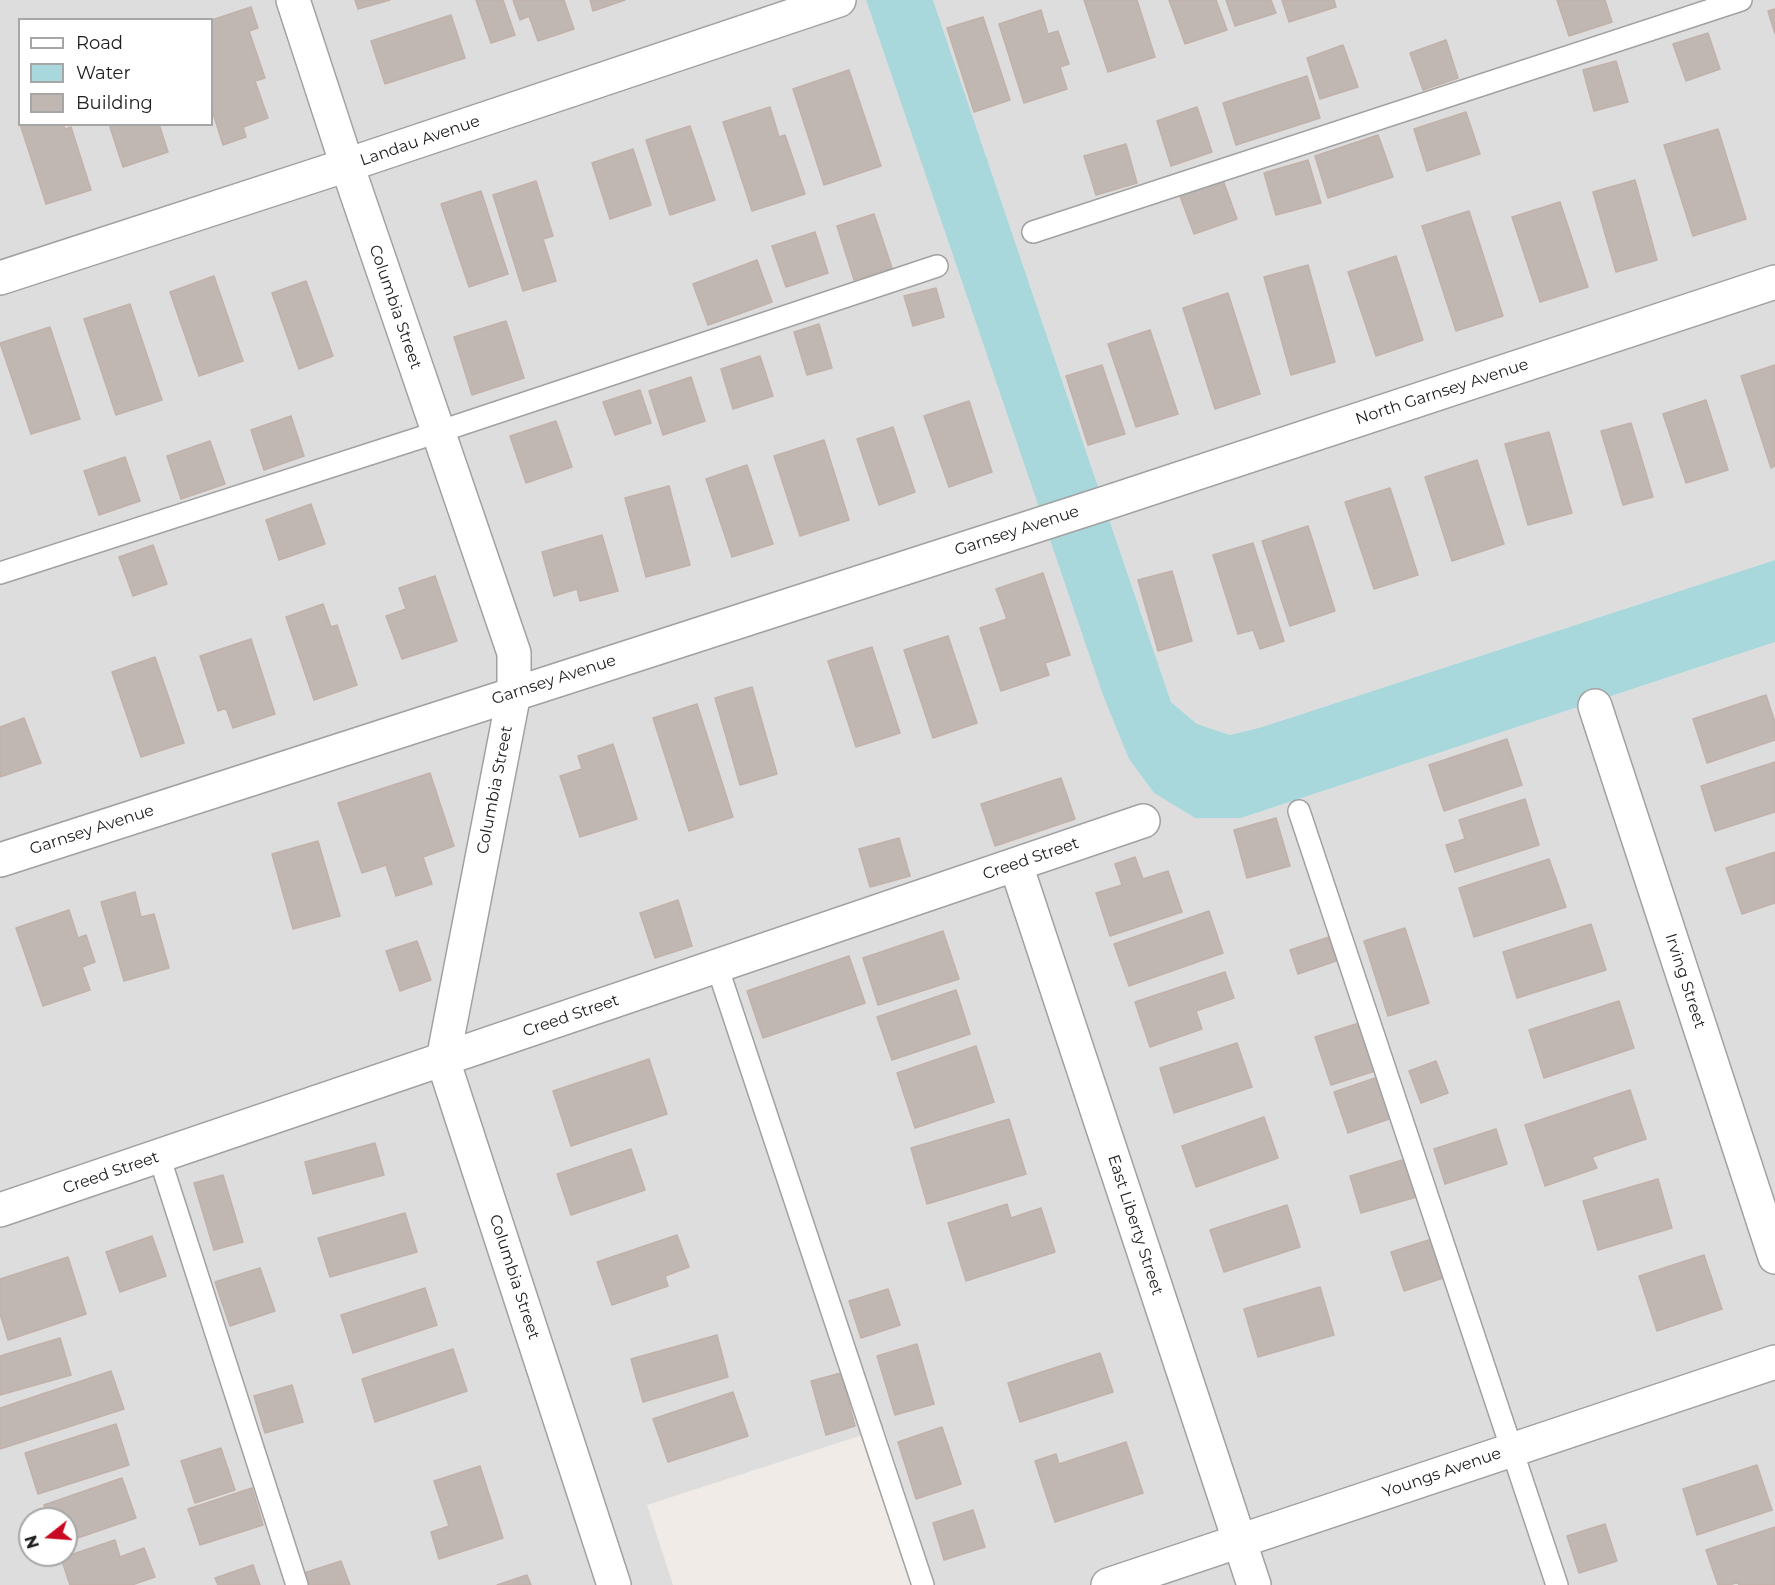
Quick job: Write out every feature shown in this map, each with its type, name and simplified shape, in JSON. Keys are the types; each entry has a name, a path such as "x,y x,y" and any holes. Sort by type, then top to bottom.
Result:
{"street":[{"name":"Columbia Street","path":"293,0 514,654 514,693 442,1060 614,1585"},
{"name":"Landau Avenue","path":"0,278 347,165 839,0"},
{"name":"North Garnsey Avenue","path":"1109,502 1775,282"},
{"name":"Garnsey Avenue","path":"0,860 1109,502"},
{"name":"Irving Street","path":"1595,706 1775,1257"},
{"name":"Creed Street","path":"0,1210 1143,821"},
{"name":"East Liberty Street","path":"1016,865 1254,1585"},
{"name":"Youngs Avenue","path":"1108,1585 1775,1362"}],"lane":[{"path":"1033,232 1741,0"},
{"path":"0,573 438,432 937,266"},
{"path":"1299,811 1557,1585"},
{"path":"717,966 923,1585"},
{"path":"159,1156 297,1585"}],"shaded area":[{"path":"0,0 866,0 1129,759 1154,793 1195,818 1241,818 1775,642 1775,1585 935,1585 884,1428 647,1505 673,1585 0,1585"},
{"path":"933,0 1775,0 1775,560 1262,727 1230,735 1197,724 1171,702"}],"water":[{"path":"866,0 933,0 1171,702 1197,724 1230,735 1262,727 1775,560 1775,642 1241,818 1195,818 1154,793 1129,759 1103,695"}],"building":[{"path":"355,0 390,0 358,9"},
{"path":"476,0 503,0 515,35 491,43"},
{"path":"513,0 564,0 574,29 538,41 529,16 520,20"},
{"path":"590,0 625,0 593,11"},
{"path":"1084,0 1137,0 1155,57 1108,72"},
{"path":"1169,0 1216,0 1227,30 1185,44"},
{"path":"1226,0 1271,0 1276,13 1235,26"},
{"path":"1282,0 1334,0 1336,7 1289,22"},
{"path":"1557,0 1605,0 1612,22 1569,36"},
{"path":"251,7 258,28 249,31 265,78 255,81 268,118 243,127 246,137 223,145 213,113 213,20"},
{"path":"1775,9 1775,34 1768,11"},
{"path":"1041,10 1048,34 1058,31 1069,64 1060,67 1067,89 1024,103 999,24"},
{"path":"451,15 465,58 385,84 371,41"},
{"path":"983,17 1010,100 974,112 947,28"},
{"path":"1708,33 1720,69 1686,81 1673,44"},
{"path":"1446,40 1458,78 1423,90 1410,53"},
{"path":"1343,45 1358,87 1320,99 1307,58"},
{"path":"1616,61 1628,102 1594,111 1583,70"},
{"path":"849,70 881,166 824,185 793,89"},
{"path":"1307,76 1320,118 1236,145 1223,103"},
{"path":"770,107 779,137 785,135 805,194 752,211 723,122"},
{"path":"1197,107 1212,152 1171,166 1157,121"},
{"path":"1466,112 1480,154 1427,171 1414,129"},
{"path":"21,126 64,126 65,129 71,127 91,190 46,204"},
{"path":"110,126 160,126 168,152 123,167"},
{"path":"690,126 715,200 670,215 646,140"},
{"path":"1718,129 1746,219 1693,236 1664,145"},
{"path":"1378,135 1393,177 1328,198 1315,156"},
{"path":"1126,144 1137,183 1096,195 1084,156"},
{"path":"633,149 651,205 610,219 592,163"},
{"path":"1308,160 1321,203 1276,215 1264,173"},
{"path":"1223,180 1237,219 1194,234 1180,196"},
{"path":"1635,180 1657,260 1616,272 1593,192"},
{"path":"536,181 553,236 543,239 556,281 523,291 493,195"},
{"path":"481,191 508,274 469,287 441,204"},
{"path":"1560,202 1588,287 1540,302 1512,217"},
{"path":"1469,211 1503,316 1456,331 1422,226"},
{"path":"874,214 892,268 854,280 837,226"},
{"path":"815,232 828,273 786,287 772,246"},
{"path":"1396,256 1423,340 1376,356 1348,272"},
{"path":"757,260 772,302 708,325 693,284"},
{"path":"1308,265 1335,362 1291,375 1264,277"},
{"path":"214,276 243,361 199,376 170,292"},
{"path":"306,281 333,356 299,369 272,293"},
{"path":"936,288 944,317 913,326 904,296"},
{"path":"1228,293 1260,394 1215,409 1183,308"},
{"path":"130,304 162,400 116,415 84,319"},
{"path":"506,321 524,378 472,395 454,337"},
{"path":"819,324 832,368 807,375 794,332"},
{"path":"50,327 80,419 31,434 0,343"},
{"path":"1150,330 1178,414 1136,427 1108,344"},
{"path":"760,356 773,396 733,409 721,369"},
{"path":"1102,365 1125,434 1088,445 1066,376"},
{"path":"1775,365 1775,466 1771,468 1741,376"},
{"path":"691,377 705,421 663,435 649,391"},
{"path":"640,390 651,423 615,435 603,402"},
{"path":"1706,400 1728,470 1686,483 1663,414"},
{"path":"969,401 992,472 949,487 924,416"},
{"path":"291,416 304,456 264,470 251,430"},
{"path":"556,421 572,467 526,483 510,436"},
{"path":"1631,423 1653,497 1623,505 1601,431"},
{"path":"893,427 915,492 879,505 857,439"},
{"path":"1549,432 1572,513 1528,525 1505,444"},
{"path":"824,440 849,520 800,536 774,456"},
{"path":"210,441 225,484 181,499 167,456"},
{"path":"125,457 140,501 99,515 84,471"},
{"path":"1477,460 1504,544 1452,561 1425,477"},
{"path":"747,465 773,544 732,557 706,479"},
{"path":"669,486 690,565 646,577 625,498"},
{"path":"1390,488 1418,575 1374,589 1345,502"},
{"path":"311,504 325,544 279,560 266,520"},
{"path":"1308,526 1335,611 1290,626 1262,541"},
{"path":"602,535 618,591 580,601 577,589 554,596 542,552"},
{"path":"1253,543 1284,641 1260,649 1253,630 1238,634 1213,555"},
{"path":"153,545 167,584 133,596 119,557"},
{"path":"1172,571 1192,641 1158,651 1138,580"},
{"path":"1043,573 1070,655 1045,663 1049,675 1001,691 980,628 1007,619 996,589"},
{"path":"435,576 457,641 402,659 386,616 406,609 399,588"},
{"path":"323,604 331,627 337,625 357,685 314,700 286,617"},
{"path":"948,636 977,723 933,738 904,650"},
{"path":"251,639 275,714 233,728 226,708 218,711 200,656"},
{"path":"872,647 900,733 856,747 828,661"},
{"path":"155,657 184,743 141,757 112,672"},
{"path":"752,687 777,774 740,785 715,698"},
{"path":"1766,695 1775,722 1775,740 1707,763 1693,719"},
{"path":"697,704 733,817 689,831 653,718"},
{"path":"24,718 41,763 0,777 0,727"},
{"path":"1507,739 1522,785 1444,811 1429,765"},
{"path":"613,744 637,819 580,837 560,776 582,769 578,756"},
{"path":"1775,762 1775,812 1715,831 1701,786"},
{"path":"430,773 454,846 423,857 432,884 396,896 386,865 362,873 338,803"},
{"path":"1061,778 1075,819 995,846 981,804"},
{"path":"1525,799 1539,845 1455,872 1446,845 1465,839 1459,820"},
{"path":"1276,818 1290,866 1247,878 1234,830"},
{"path":"899,838 910,876 870,887 859,849"},
{"path":"318,841 340,916 293,929 272,854"},
{"path":"1775,852 1775,903 1742,914 1726,868"},
{"path":"1135,857 1143,879 1168,871 1182,912 1110,936 1096,893 1122,885 1115,864"},
{"path":"1549,859 1566,907 1474,937 1459,888"},
{"path":"135,892 141,917 154,914 169,968 124,981 101,902"},
{"path":"678,900 692,946 655,958 640,913"},
{"path":"69,910 78,938 86,935 95,962 82,967 90,990 43,1006 16,928"},
{"path":"1209,911 1223,953 1129,986 1114,944"},
{"path":"1591,924 1606,970 1517,998 1503,952"},
{"path":"1405,928 1429,1003 1388,1016 1364,941"},
{"path":"943,931 959,979 878,1005 863,958"},
{"path":"1329,937 1336,961 1298,974 1290,950"},
{"path":"417,941 431,980 400,991 386,951"},
{"path":"849,956 865,1003 763,1038 747,991"},
{"path":"1225,972 1234,998 1196,1011 1202,1029 1150,1047 1135,1002"},
{"path":"956,990 970,1034 892,1060 877,1017"},
{"path":"1619,1001 1634,1048 1544,1078 1529,1030"},
{"path":"1359,1023 1375,1071 1331,1085 1315,1037"},
{"path":"1237,1043 1252,1087 1174,1113 1160,1068"},
{"path":"976,1046 994,1102 915,1128 897,1073"},
{"path":"649,1059 667,1114 571,1146 553,1091"},
{"path":"1436,1061 1448,1093 1421,1103 1409,1071"},
{"path":"1378,1077 1392,1118 1348,1133 1334,1092"},
{"path":"1630,1090 1646,1139 1592,1157 1597,1168 1545,1186 1525,1125"},
{"path":"1264,1117 1278,1158 1196,1187 1182,1146"},
{"path":"1009,1119 1026,1174 927,1204 911,1148"},
{"path":"1496,1129 1507,1164 1445,1184 1434,1149"},
{"path":"375,1143 384,1175 313,1194 305,1162"},
{"path":"631,1149 645,1190 571,1215 557,1174"},
{"path":"1409,1158 1420,1196 1361,1213 1350,1176"},
{"path":"223,1175 243,1242 214,1250 194,1183"},
{"path":"1658,1179 1672,1228 1598,1250 1583,1201"},
{"path":"1007,1204 1011,1218 1041,1208 1055,1252 966,1281 948,1223"},
{"path":"1287,1205 1300,1247 1224,1272 1210,1230"},
{"path":"405,1213 417,1252 330,1277 318,1238"},
{"path":"677,1235 689,1267 665,1276 668,1286 612,1305 597,1262"},
{"path":"152,1236 166,1276 120,1292 106,1252"},
{"path":"1435,1238 1446,1277 1404,1291 1391,1252"},
{"path":"1704,1255 1722,1309 1657,1331 1639,1276"},
{"path":"68,1257 86,1314 8,1340 0,1314 0,1279"},
{"path":"260,1268 275,1311 230,1326 215,1282"},
{"path":"1320,1287 1334,1335 1258,1357 1244,1309"},
{"path":"425,1288 437,1325 353,1353 341,1315"},
{"path":"888,1289 900,1325 861,1338 849,1301"},
{"path":"717,1335 728,1377 643,1402 631,1359"},
{"path":"60,1338 71,1375 0,1395 0,1356"},
{"path":"917,1344 934,1404 895,1415 877,1356"},
{"path":"453,1349 467,1391 375,1422 362,1379"},
{"path":"1100,1353 1113,1392 1020,1422 1008,1383"},
{"path":"111,1371 124,1409 0,1449 0,1408"},
{"path":"841,1373 855,1426 826,1435 811,1381"},
{"path":"292,1385 303,1422 265,1433 254,1396"},
{"path":"733,1392 748,1436 668,1462 653,1419"},
{"path":"116,1424 129,1465 38,1494 25,1453"},
{"path":"942,1427 961,1484 916,1499 898,1442"},
{"path":"1126,1442 1143,1493 1055,1522 1035,1461 1056,1454 1059,1464"},
{"path":"221,1448 235,1490 195,1503 181,1461"},
{"path":"1757,1465 1772,1510 1697,1535 1683,1489"},
{"path":"480,1466 503,1538 439,1559 431,1532 449,1526 434,1481"},
{"path":"122,1478 136,1518 78,1538 78,1507 45,1507 44,1505"},
{"path":"252,1488 263,1525 200,1545 188,1509"},
{"path":"973,1510 985,1547 944,1560 933,1523"},
{"path":"1605,1524 1617,1561 1579,1573 1567,1536"},
{"path":"1775,1527 1775,1585 1739,1585 1738,1582 1718,1585 1706,1550"},
{"path":"115,1540 120,1557 144,1548 155,1577 132,1585 70,1585 64,1567 78,1567 78,1552"},
{"path":"341,1561 350,1585 308,1585 304,1573"},
{"path":"253,1565 260,1585 218,1585 215,1578"},
{"path":"527,1575 531,1585 497,1585"}]}
